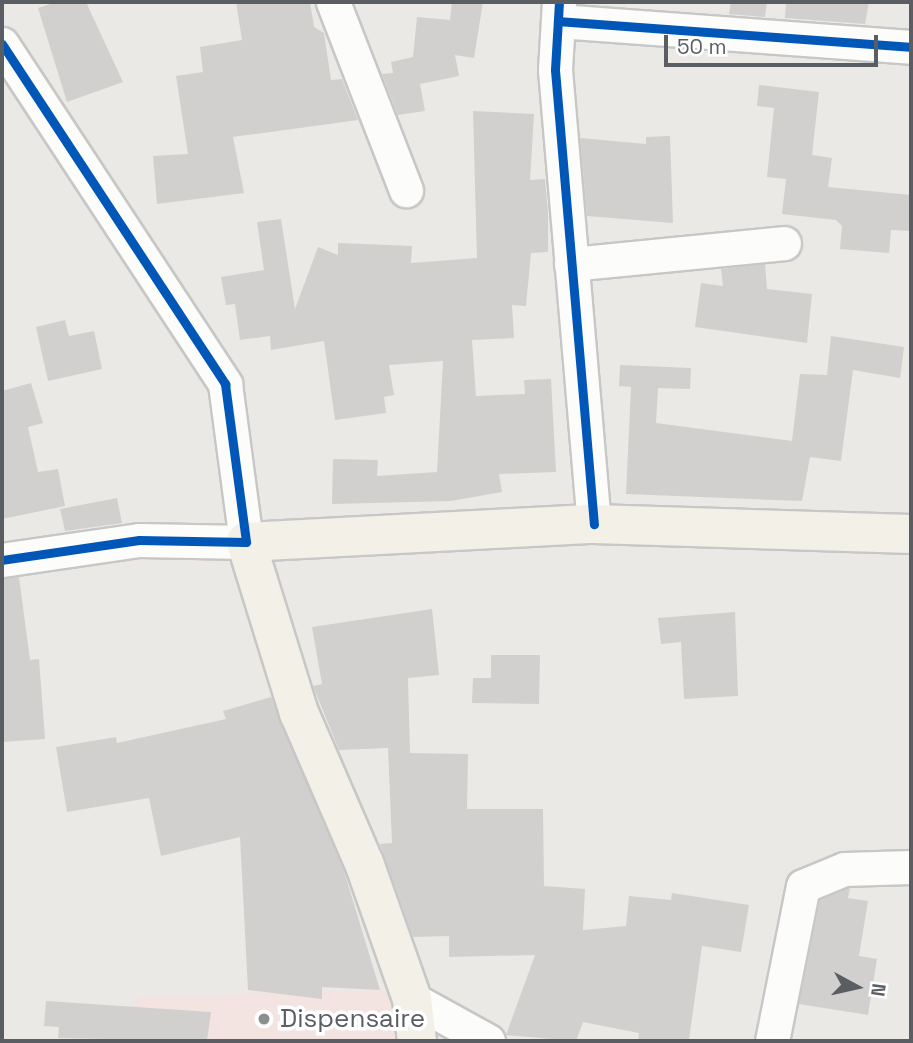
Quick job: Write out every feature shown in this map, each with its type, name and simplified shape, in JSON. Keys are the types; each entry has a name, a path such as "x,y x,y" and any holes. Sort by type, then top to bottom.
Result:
{"main road":[{"path":"417,1041 412,999 364,863 299,713 246,542 594,524 911,534"}],"street":[{"path":"333,2 406,190"},
{"path":"594,524 555,70 558,11 911,47"},
{"path":"2,44 225,384 246,542 139,540 2,560"},
{"path":"572,264 784,243"},
{"path":"772,1041 803,886 845,869 911,867"},
{"path":"412,999 488,1041"}],"shaded area":[{"name":"Dispensaire","path":"392,990 396,1041 130,1041 136,997"}],"building":[{"path":"56,2 86,2 123,82 67,102 38,8"},
{"path":"236,2 310,2 314,27 324,33 331,80 342,79 358,120 233,137 244,193 157,204 153,156 188,154 176,76 203,72 200,47 242,40"},
{"path":"452,2 483,2 474,58 455,55 459,76 420,84 425,111 398,115 382,74 393,73 391,62 413,57 417,17 450,20"},
{"path":"731,2 767,2 765,17 729,14"},
{"path":"786,2 869,2 865,24 785,18"},
{"path":"759,85 819,92 812,155 832,158 828,187 911,195 911,231 891,230 889,253 840,249 842,226 836,220 782,214 786,179 767,177 774,108 757,106"},
{"path":"473,111 534,114 530,180 545,179 548,213 548,252 531,253 526,306 512,305 514,338 472,340 476,396 525,394 524,380 551,379 556,472 499,474 502,492 451,501 332,504 333,459 378,460 377,476 437,472 443,361 389,365 394,395 384,397 386,413 335,420 324,341 271,350 270,336 240,340 235,304 226,305 221,277 264,270 257,222 281,219 295,309 318,247 338,255 338,243 412,246 411,263 477,258"},
{"path":"670,136 673,223 587,216 580,138 646,144 646,137"},
{"path":"765,264 767,289 812,294 807,343 695,327 701,283 723,286 721,269"},
{"path":"65,320 69,336 94,331 102,369 48,381 36,327"},
{"path":"831,336 904,347 900,378 853,370 841,461 810,457 802,501 626,494 631,387 619,386 620,365 691,368 690,389 658,388 656,423 792,441 800,374 827,375"},
{"path":"31,383 43,423 28,427 38,472 58,469 65,506 2,519 2,391"},
{"path":"117,498 122,523 65,531 60,509"},
{"path":"19,577 30,660 39,659 45,739 2,742 2,579"},
{"path":"432,609 439,675 408,678 410,753 468,754 467,809 543,809 544,886 585,889 583,930 626,926 629,896 671,900 672,893 749,905 741,952 702,946 689,1040 638,1041 639,1033 583,1022 576,1041 506,1035 535,955 449,957 449,936 413,937 380,844 392,843 388,748 339,750 313,686 322,684 312,627"},
{"path":"735,612 738,696 684,699 681,642 661,644 658,618"},
{"path":"491,655 540,655 539,704 472,703 473,678 491,678"},
{"path":"271,697 344,871 380,990 322,987 322,999 248,990 240,837 161,856 149,798 67,812 56,747 116,737 117,743 226,719 223,711"},
{"path":"850,888 848,898 868,901 859,956 877,959 868,1015 799,1004 820,900"},
{"path":"46,1001 211,1012 207,1041 58,1038 59,1027 44,1026"}],"cycle path":[{"path":"559,2 555,70 594,524"},
{"path":"558,21 911,47"},
{"path":"2,44 225,384 246,542 139,540 2,560"}],"place":[{"name":"Dispensaire","path":"264,1019"}]}
